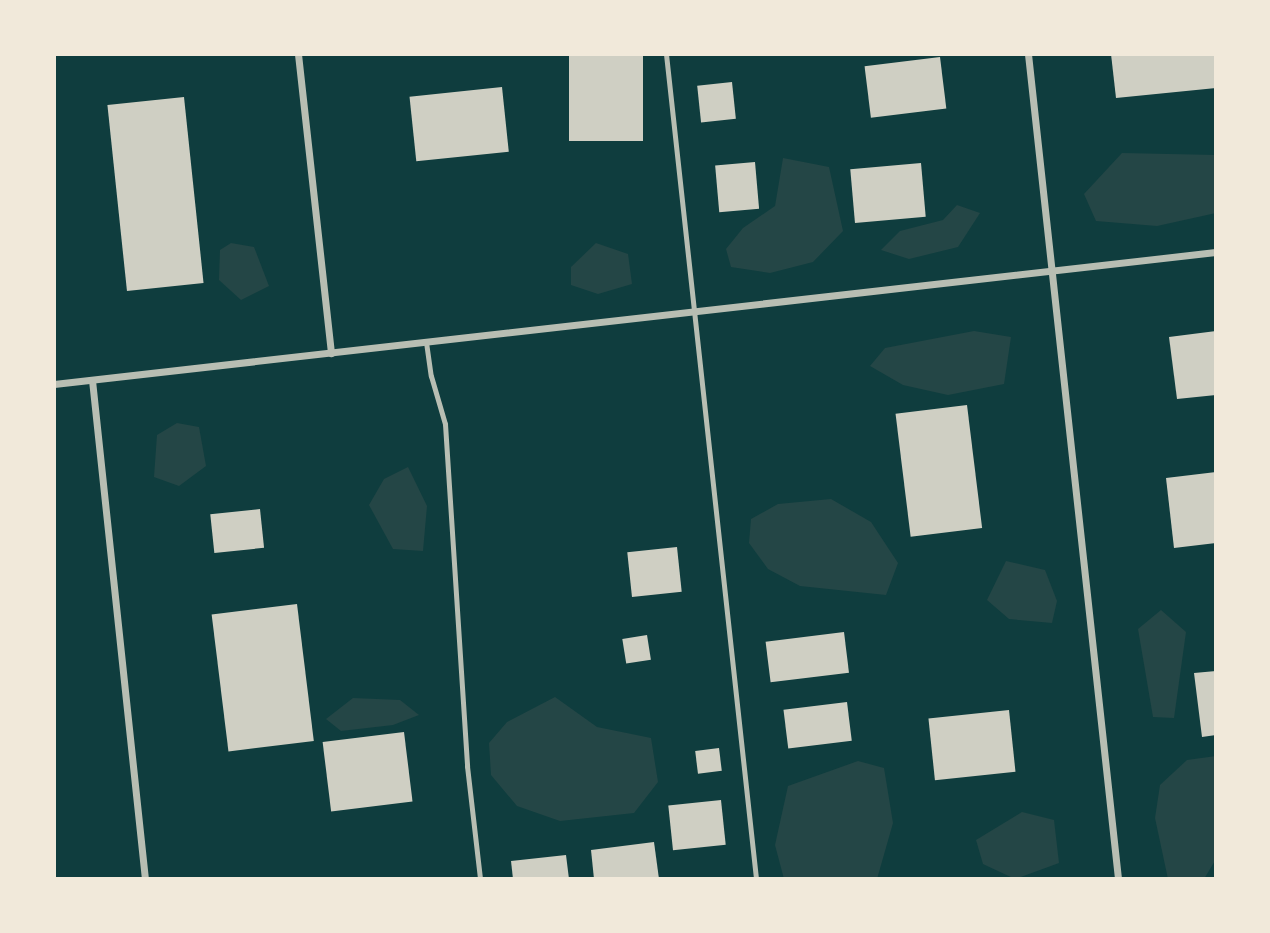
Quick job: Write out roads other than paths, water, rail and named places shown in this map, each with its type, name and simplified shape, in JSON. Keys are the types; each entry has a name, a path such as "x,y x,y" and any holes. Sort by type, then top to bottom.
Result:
{"street":[{"path":"298,54 331,353"},
{"path":"1027,54 1118,879"},
{"path":"54,384 1216,252"},
{"path":"92,380 145,879"}],"lane":[{"path":"666,54 756,879"},
{"path":"426,342 431,376 444,424 467,766 480,879"}]}
